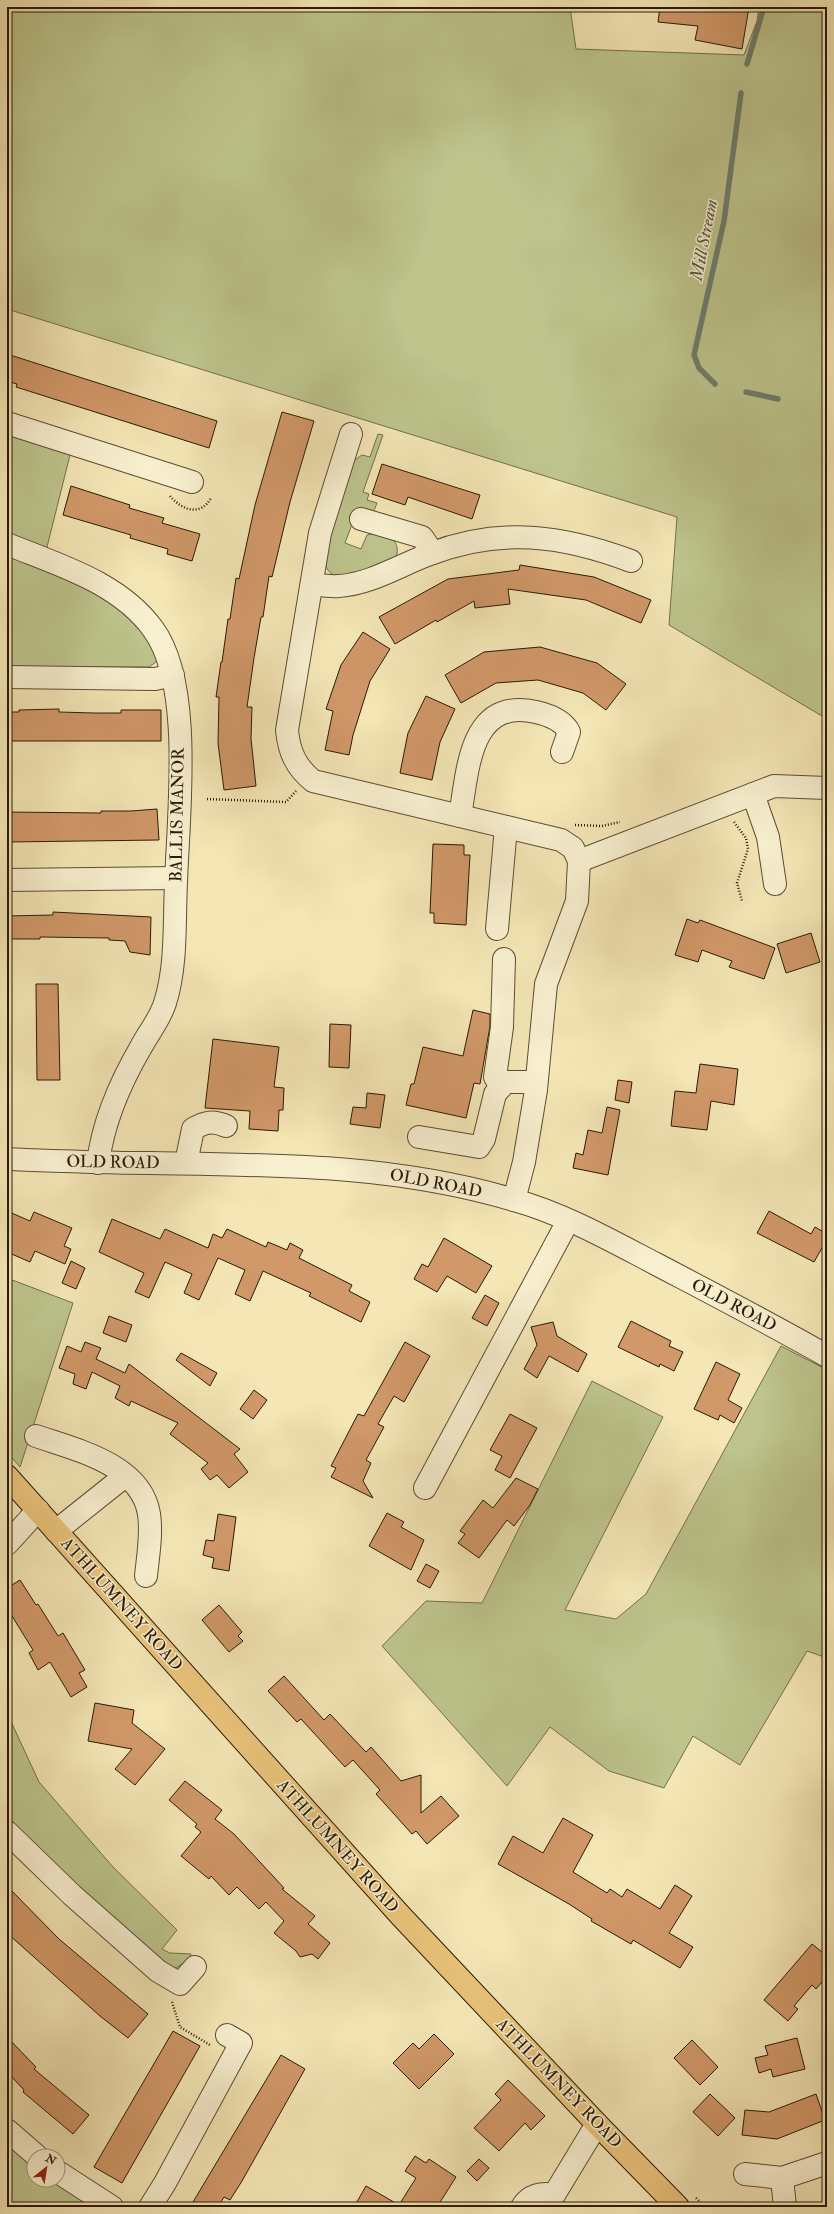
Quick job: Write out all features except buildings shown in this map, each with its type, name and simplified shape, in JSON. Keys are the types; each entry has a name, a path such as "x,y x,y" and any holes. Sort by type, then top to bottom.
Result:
{"main road":[{"name":"ATHLUMNEY ROAD","path":"7,1476 395,1909 597,2124 678,2207"}],"street":[{"path":"7,423 192,482"},
{"path":"351,434 320,533 287,730 288,744 294,759 313,781 561,840 573,848 579,861 577,901 546,984 536,1082 524,1162 514,1200"},
{"path":"361,519 422,537 433,553"},
{"path":"312,584 338,587 360,583 433,553 467,543 505,537 536,536 570,542 605,551 631,561"},
{"name":"BALLIS MANOR","path":"7,544 88,578 109,589 136,609 153,629 166,650 173,675 179,710 180,825 172,971 165,1003 121,1086 105,1126 98,1163"},
{"path":"7,677 155,679 173,675"},
{"path":"460,816 472,751 486,722 496,716 508,712 532,711 557,719 566,726 569,732 562,752"},
{"path":"579,861 755,802 774,786 827,788"},
{"path":"755,802 768,837 774,884"},
{"path":"497,930 506,827"},
{"path":"7,880 176,878"},
{"path":"501,1087 495,1077 502,1027 504,959"},
{"path":"418,1137 479,1147 484,1139 495,1094 505,1082 536,1082"},
{"path":"186,1163 193,1129 205,1122 217,1122 226,1126"},
{"name":"OLD ROAD","path":"7,1159 98,1163 278,1164 397,1175 460,1185 514,1200 568,1220 619,1244 827,1356"},
{"path":"425,1488 568,1220"},
{"path":"36,1436 99,1458 125,1476 136,1486 145,1499 149,1513 150,1528 146,1576"},
{"path":"56,1531 125,1476"},
{"path":"7,1544 38,1510"},
{"path":"7,1832 72,1895 158,1971 180,1984 195,1967"},
{"path":"150,2207 165,2184 241,2043 227,2035"},
{"path":"522,2207 533,2196 545,2193 554,2195 597,2124"},
{"path":"7,2130 28,2148"},
{"path":"744,2174 782,2178 827,2163"},
{"path":"66,2177 112,2207"},
{"path":"782,2178 785,2207"}],"path":[{"path":"207,799 286,802 309,778"},
{"path":"742,900 737,883 748,849 746,838 731,819 755,802"},
{"path":"570,823 602,826 622,822"},
{"path":"180,1984 166,1995 174,2006 180,2027 232,2058"}],"green space":[{"path":"7,7 570,7 576,49 744,55 757,21 759,7 827,7 827,719 669,625 677,517 7,309"},
{"path":"7,430 71,451 46,551 7,535"},
{"path":"378,434 383,435 363,492 369,494 367,500 377,503 373,513 358,508 345,543 361,549 367,535 386,535 395,542 397,547 395,560 358,574 339,576 331,574 324,563 324,555 352,462 362,455 370,457"},
{"path":"7,552 94,590 133,616 158,654 156,662 149,667 7,667"},
{"path":"7,1278 73,1303 20,1467 7,1452"},
{"path":"781,1346 827,1370 827,1658 807,1651 740,1765 693,1736 664,1788 609,1771 550,1727 507,1786 382,1646 426,1601 482,1603 592,1381 663,1417 565,1610 616,1619 646,1594"},
{"path":"7,1713 39,1782 113,1867 177,1930 162,1949 170,1953 191,1954 190,1959 176,1968 169,1967 95,1906 7,1816"},
{"path":"7,2142 26,2160 26,2188 63,2188 92,2207 7,2207"}],"waterway":[{"name":"Mill Stream","path":"747,64 764,7"},
{"name":"Mill Stream","path":"715,384 699,368 694,355 724,221 741,93"},
{"name":"Mill Stream","path":"746,392 778,399"}]}
